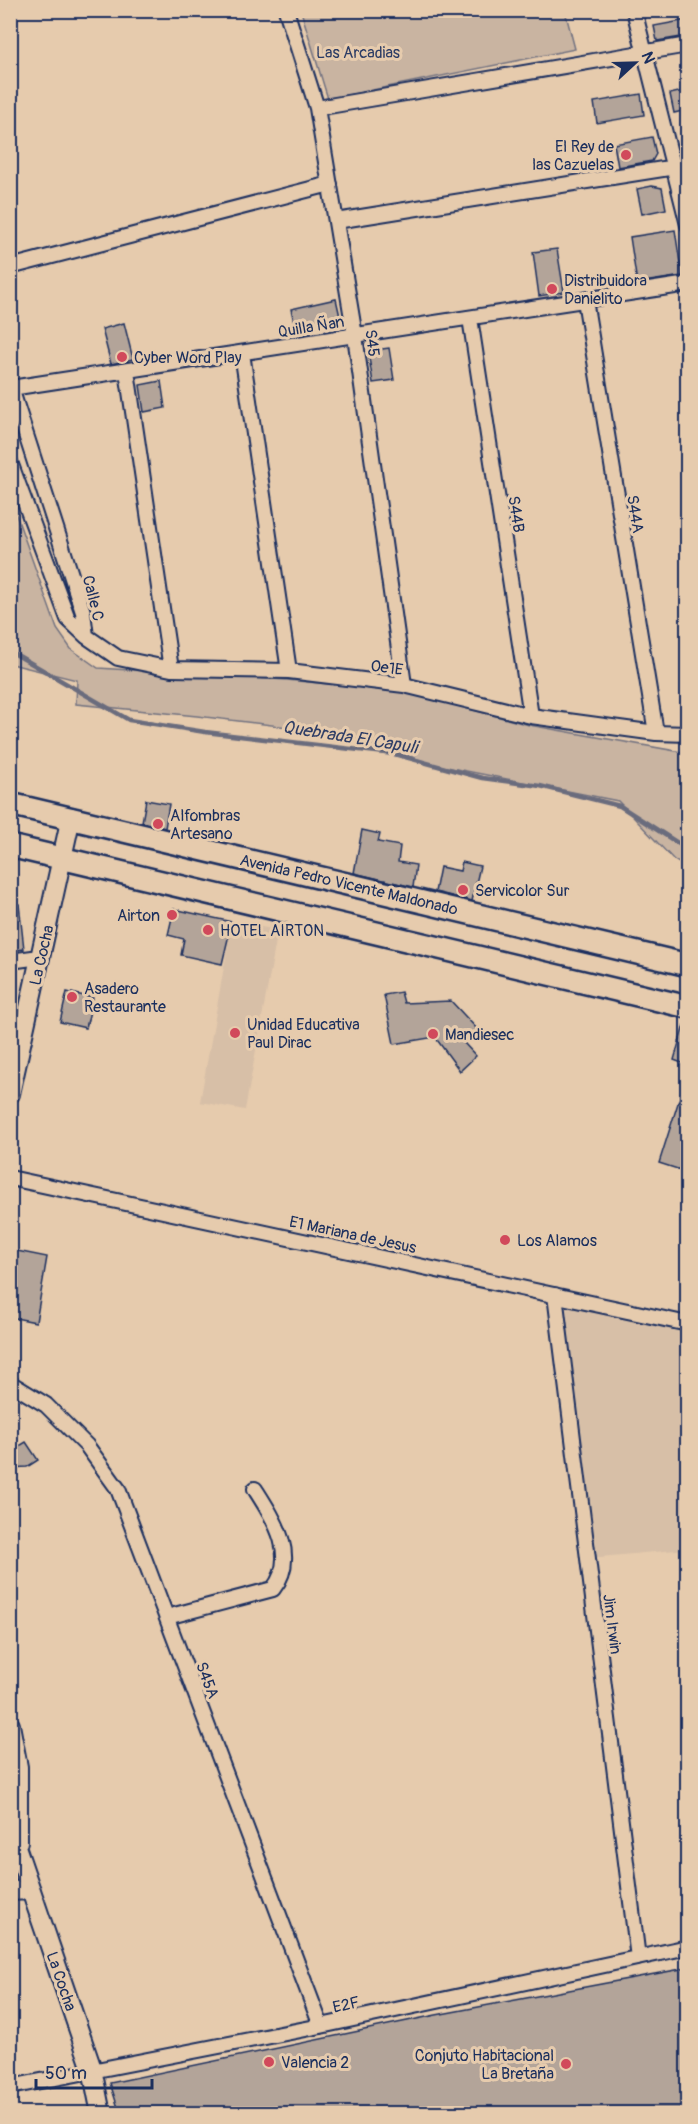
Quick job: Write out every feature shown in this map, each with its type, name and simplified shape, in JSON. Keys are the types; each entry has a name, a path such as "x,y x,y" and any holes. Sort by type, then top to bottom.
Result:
{"main road":[{"name":"Avenida Pedro Vicente Maldonado","path":"10,804 687,965"},
{"path":"10,846 687,1007"}],"street":[{"name":"S45","path":"286,10 317,108 355,336 404,685"},
{"path":"634,10 644,52 680,166 687,225"},
{"path":"317,108 687,45"},
{"path":"336,221 680,166"},
{"path":"10,267 330,184"},
{"name":"Quilla Ñan","path":"11,387 687,284"},
{"name":"S44A","path":"585,300 656,733"},
{"name":"S44B","path":"470,318 531,716"},
{"path":"242,353 289,671"},
{"path":"127,370 171,669"},
{"name":"Calle C","path":"11,387 83,612 86,636"},
{"name":"Calle C","path":"10,462 68,619 86,636"},
{"name":"Oe1E","path":"86,636 118,657 171,669 289,671 404,685 531,716 656,733 687,734"},
{"name":"La Cocha","path":"10,1094 15,1052 40,957 71,817"},
{"path":"10,961 40,957"},
{"name":"E1 Mariana de Jesus","path":"10,1178 687,1324"},
{"name":"Jim Irwin","path":"555,1295 638,1958"},
{"name":"S45A","path":"10,1383 46,1405 87,1446 118,1489 321,2026"},
{"path":"166,1617 246,1598 273,1589 283,1575 283,1550 276,1521 255,1489"},
{"name":"La Cocha","path":"10,1725 18,1767 18,1871 31,1890 92,2069 100,2114"},
{"name":"La Cocha","path":"10,1829 18,1850"},
{"path":"10,1891 31,1890"},
{"name":"E2F","path":"10,2087 92,2069 321,2026 687,1947"}],"shaded area":[{"name":"Unidad Educativa Paul Dirac","path":"232,922 278,930 245,1110 200,1102"},
{"path":"555,1295 687,1324 687,1549 589,1558"}],"green space":[{"name":"Las Arcadias","path":"301,11 565,11 575,49 328,99"},
{"path":"10,498 57,629 71,649 98,668 287,680 402,691 529,725 687,753 687,868 674,860 618,801 436,765 337,733 76,704 77,680 11,664"}],"building":[{"path":"687,20 687,36 657,41 654,26"},
{"path":"687,90 687,110 674,113 670,94"},
{"path":"641,94 644,115 597,123 594,102"},
{"path":"652,137 656,154 652,161 618,167 614,144"},
{"path":"652,186 662,188 666,209 642,214 637,189"},
{"path":"675,230 682,276 637,283 630,237"},
{"path":"557,249 564,292 539,296 533,252"},
{"path":"336,299 341,321 296,331 291,309"},
{"path":"124,323 133,359 111,364 102,329"},
{"path":"389,348 394,380 373,383 368,351"},
{"path":"161,381 165,408 144,412 140,385"},
{"path":"146,800 169,804 165,828 142,822"},
{"path":"362,830 380,834 378,842 400,846 398,862 416,865 413,887 354,873"},
{"path":"462,862 480,866 472,901 435,892 440,867 460,871"},
{"path":"19,904 24,949 10,951 10,905"},
{"name":"HOTEL AIRTON","path":"174,909 232,922 222,964 181,955 184,939 168,935"},
{"path":"67,992 93,998 86,1028 60,1022"},
{"name":"Mandiesec","path":"401,992 404,1003 451,1001 478,1030 464,1043 476,1056 460,1071 435,1037 394,1044 384,995"},
{"path":"684,1025 687,1025 687,1065 674,1060"},
{"path":"685,1081 687,1081 687,1172 659,1163"},
{"path":"17,1251 47,1257 36,1322 10,1317 10,1287"},
{"path":"26,1442 38,1460 27,1467 10,1468 10,1447 18,1447"},
{"path":"687,1968 687,2114 120,2114 110,2083 436,2015"}],"waterway":[{"name":"Quebrada El Capuli","path":"10,651 129,720 205,732 394,754 482,778 540,786 620,806 687,849"}],"place":[{"name":"El Rey de las Cazuelas","path":"626,155"},
{"name":"Distribuidora Danielito","path":"552,289"},
{"name":"Cyber Word Play","path":"122,357"},
{"name":"Alfombras Artesano","path":"158,824"},
{"name":"Servicolor Sur","path":"463,890"},
{"name":"Airton","path":"172,915"},
{"name":"HOTEL AIRTON","path":"208,930"},
{"name":"Asadero Restaurante","path":"72,997"},
{"name":"Unidad Educativa Paul Dirac","path":"235,1033"},
{"name":"Mandiesec","path":"433,1034"},
{"name":"Los Alamos","path":"505,1240"},
{"name":"Valencia 2","path":"269,2062"},
{"name":"Conjuto Habitacional La Bretaña","path":"566,2064"}]}
